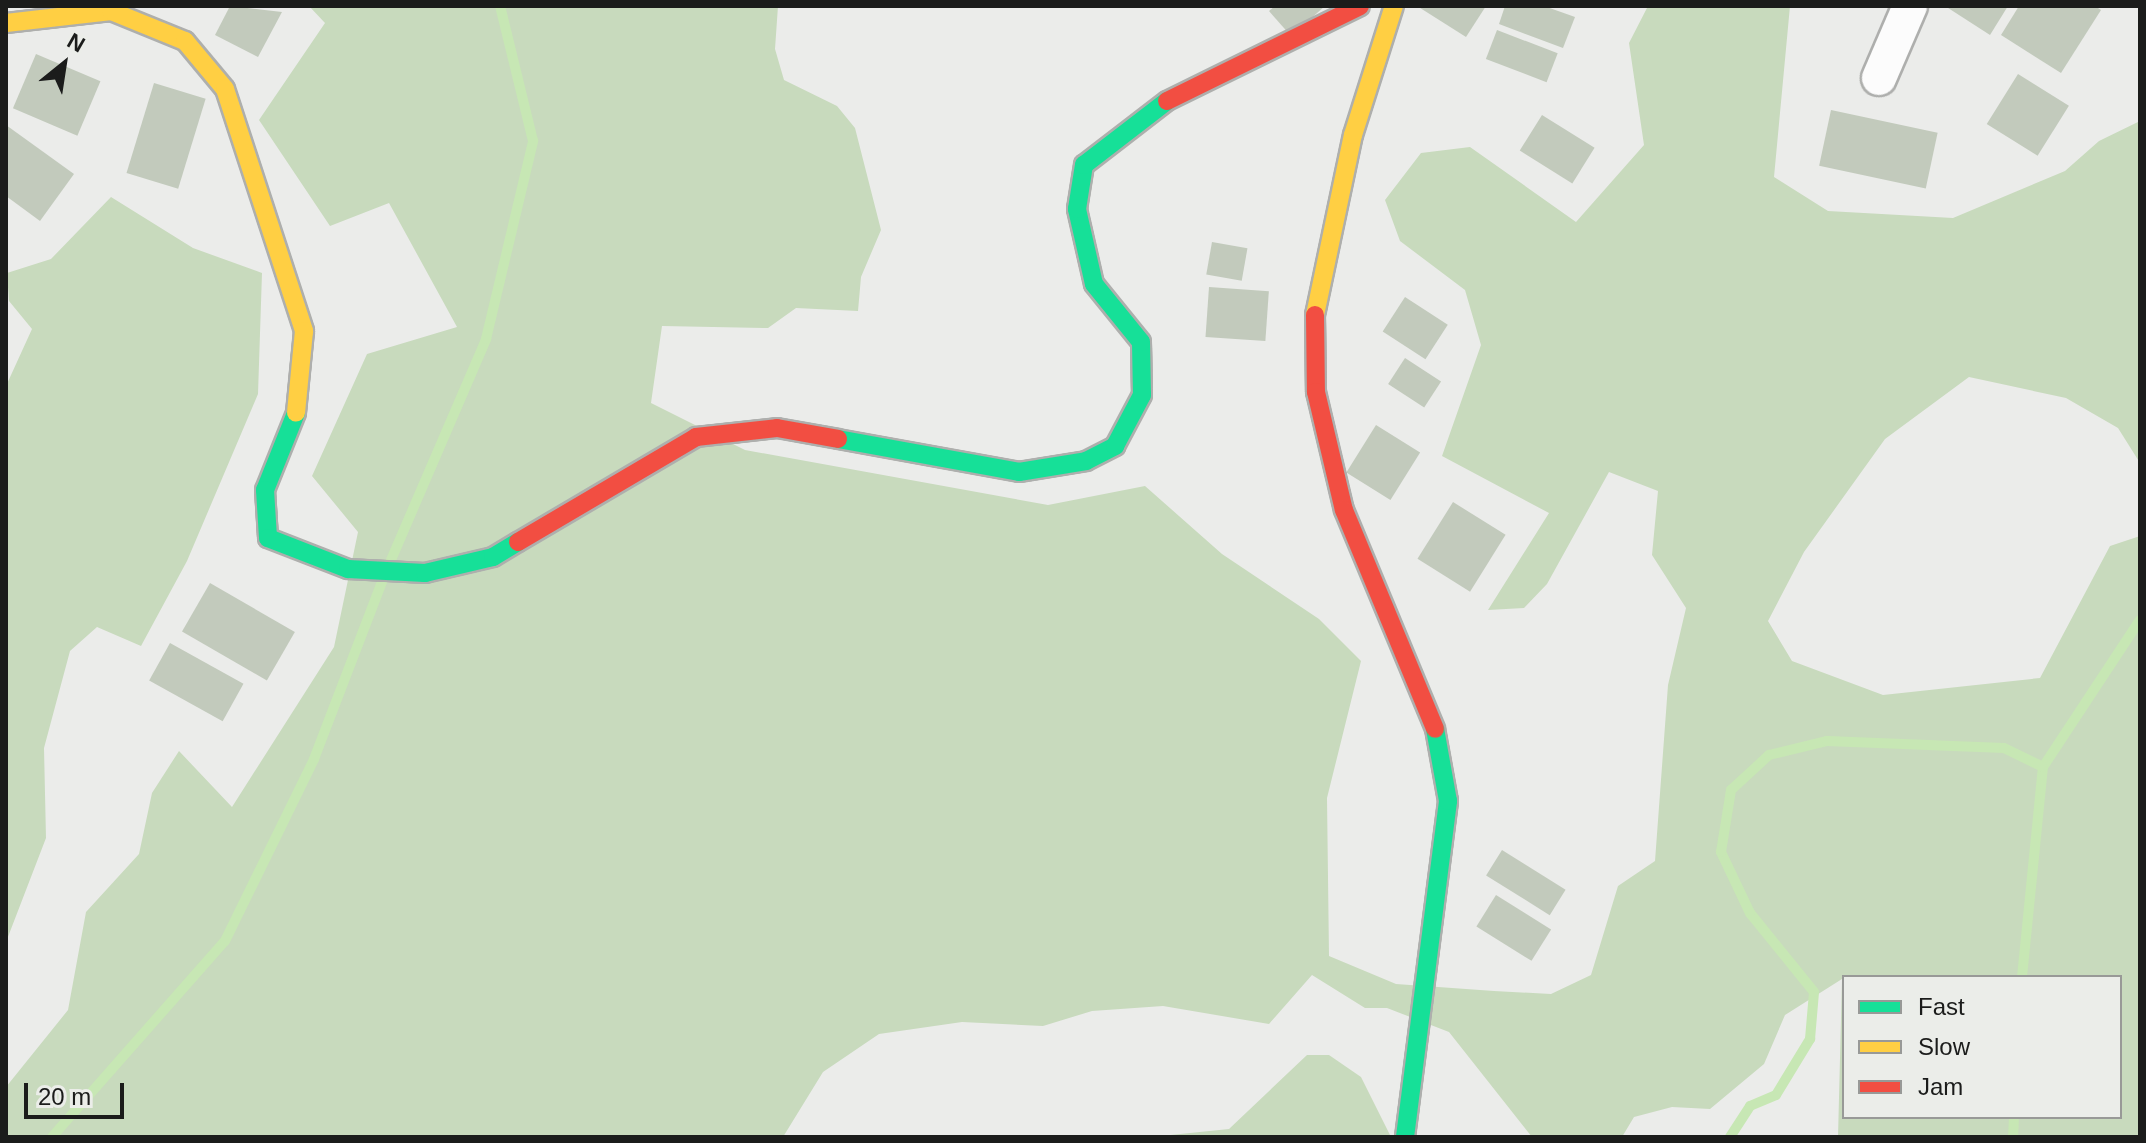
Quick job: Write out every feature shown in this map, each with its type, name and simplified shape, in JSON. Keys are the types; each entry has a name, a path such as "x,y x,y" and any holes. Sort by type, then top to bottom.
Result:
{"street":[{"path":"6,23 111,11 185,41 225,89 304,331 299,405 265,490 268,538 348,569 425,573 493,557 696,437 777,428 1019,472 1086,461 1115,446 1142,395 1144,366 1141,342 1094,284 1077,209 1084,165 1165,102 1360,6"},
{"path":"1394,6 1353,135 1315,314 1316,392 1344,510 1413,664 1440,743 1448,801 1405,1137"},
{"path":"1879,78 1910,6"}],"green space":[{"path":"309,6 778,6 775,49 784,80 837,106 855,128 881,230 861,277 858,311 796,308 768,328 662,326 651,403 745,450 1048,505 1145,486 1222,554 1319,619 1361,661 1327,798 1329,956 1396,984 1551,994 1591,975 1618,886 1655,861 1668,685 1686,608 1652,555 1658,491 1609,472 1547,584 1524,608 1488,610 1549,513 1442,456 1481,345 1465,290 1400,241 1385,200 1421,153 1470,147 1576,222 1644,145 1629,43 1648,6 1790,6 1774,177 1828,211 1953,218 2065,171 2099,141 2140,121 2140,463 2118,428 2066,398 1969,377 1885,439 1804,552 1768,621 1792,661 1883,695 2040,678 2110,546 2140,536 2140,1137 1838,1137 1842,979 1785,1015 1764,1064 1710,1109 1672,1107 1634,1117 1622,1137 1532,1137 1449,1032 1387,1008 1365,1008 1312,975 1269,1024 1163,1006 1092,1011 1043,1026 962,1022 879,1034 823,1072 783,1137 6,1137 6,1087 68,1010 86,912 139,854 152,793 179,751 232,807 334,647 358,532 312,476 367,354 457,327 389,203 330,226 259,120 325,23"},
{"path":"111,197 193,248 262,273 258,394 187,561 141,646 97,627 70,651 44,748 46,838 6,942 6,386 32,329 9,301 7,273 51,259"},
{"path":"1307,1055 1329,1055 1361,1077 1391,1137 1151,1137 1229,1129"}],"building":[{"path":"230,6 282,12 258,57 215,35"},
{"path":"1275,6 1325,6 1291,36 1269,11"},
{"path":"1417,6 1486,6 1466,37"},
{"path":"1505,6 1544,6 1575,17 1563,48 1499,24"},
{"path":"1945,6 2008,6 1990,35"},
{"path":"2019,6 2095,6 2101,10 2061,73 2001,35"},
{"path":"1497,30 1558,53 1547,82 1486,59"},
{"path":"36,54 100,81 77,136 13,108"},
{"path":"2018,74 2069,106 2038,156 1987,124"},
{"path":"154,83 206,99 178,189 127,173"},
{"path":"1831,110 1938,133 1926,188 1819,166"},
{"path":"1542,115 1595,148 1572,183 1520,151"},
{"path":"6,125 74,174 40,221 6,196"},
{"path":"1212,242 1247,248 1242,281 1206,274"},
{"path":"1209,287 1269,291 1265,341 1206,337"},
{"path":"1405,297 1448,325 1425,359 1383,331"},
{"path":"1405,358 1441,381 1424,407 1388,384"},
{"path":"1376,425 1420,453 1390,500 1346,472"},
{"path":"1453,502 1506,535 1470,592 1417,559"},
{"path":"210,583 295,632 267,680 182,631"},
{"path":"170,643 243,684 223,721 149,681"},
{"path":"1502,850 1566,890 1550,915 1486,875"},
{"path":"1496,895 1551,929 1532,961 1476,926"}],"waterway":[{"path":"391,560 486,339 533,141 500,6"},
{"path":"52,1137 225,941 314,759 382,582"},
{"path":"2022,975 2043,767 2140,620"},
{"path":"1730,1137 1750,1106 1776,1095 1810,1039 1814,992 1750,913 1721,852 1731,790 1769,755 1827,741 2004,748 2043,767"},
{"path":"2013,1137 2014,1119"}],"traffic: fast":[{"path":"838,439 1019,472 1086,461 1115,446 1142,395 1141,342 1094,284 1077,209 1084,165 1167,101"},
{"path":"296,413 265,490 268,538 348,569 425,573 493,557 518,542"},
{"path":"1405,1137 1448,801 1435,729"}],"traffic: slow":[{"path":"1315,315 1353,135 1394,6"},
{"path":"6,23 111,11 185,41 225,89 304,331 296,413"}],"traffic: jam":[{"path":"1167,101 1360,6"},
{"path":"1315,315 1316,392 1344,510 1435,729"},
{"path":"518,542 696,437 777,428 838,439"}]}
